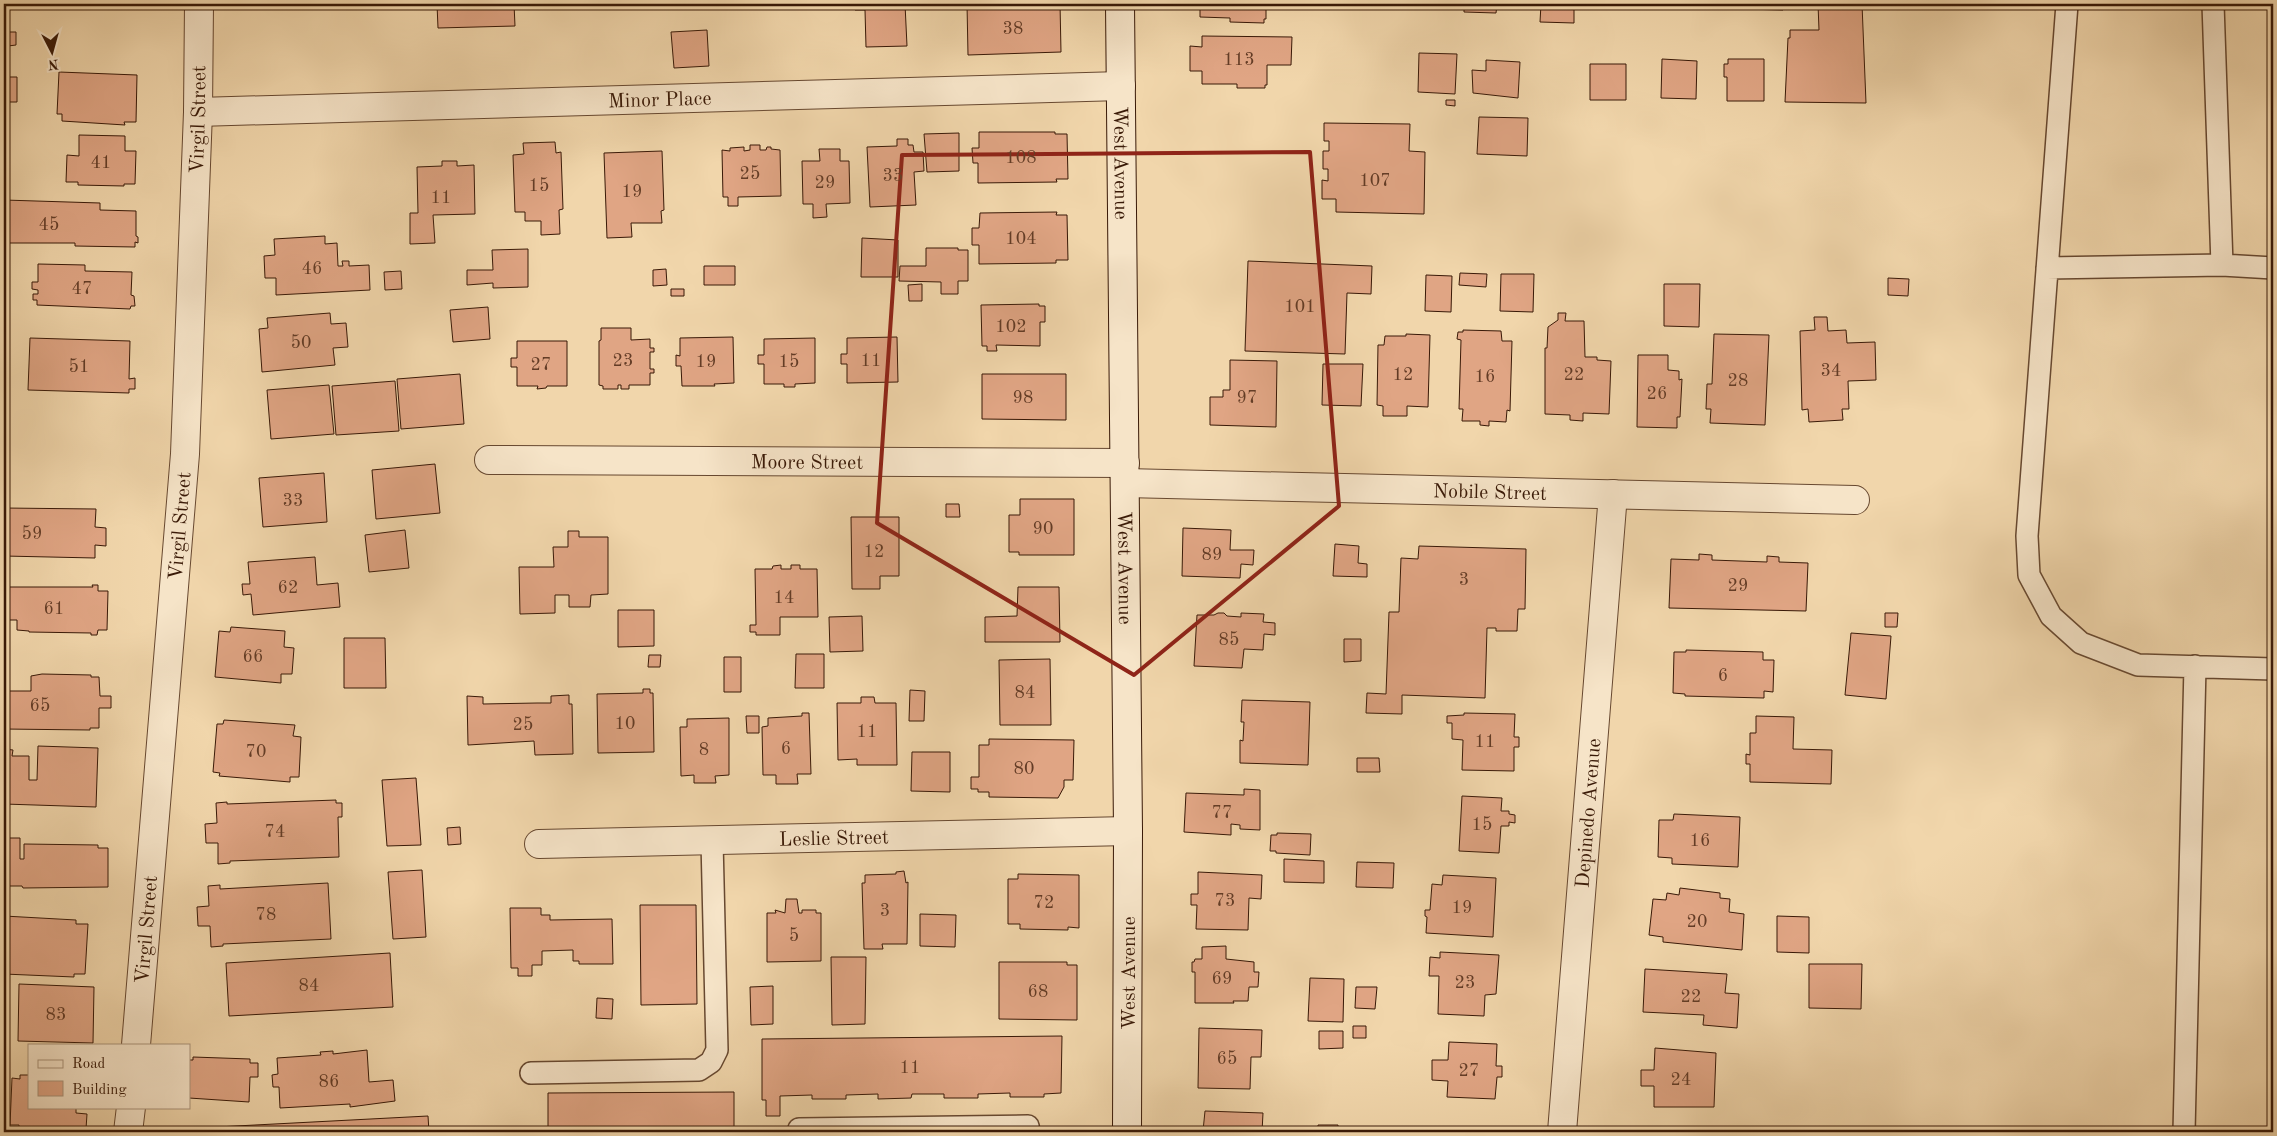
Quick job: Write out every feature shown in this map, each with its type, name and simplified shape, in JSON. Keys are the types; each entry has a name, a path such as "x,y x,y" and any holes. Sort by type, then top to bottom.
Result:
{"street":[{"name":"Virgil Street","path":"136,1044 184,454 198,112 198,4"},
{"name":"West Avenue","path":"1120,4 1128,831 1127,1132"},
{"name":"Minor Place","path":"198,112 1121,86"},
{"name":"Moore Street","path":"489,460 1125,473"},
{"name":"Nobile Street","path":"1125,473 1613,494 1856,500"},
{"name":"Depinedo Avenue","path":"1562,1132 1613,494"},
{"name":"Leslie Street","path":"539,844 1128,831"},
{"path":"128,1132 130,1108"}],"lane":[{"path":"2067,4 2027,536 2029,574 2051,616 2081,643 2138,665 2273,669"},
{"path":"2213,4 2222,265"},
{"path":"2047,268 2222,265 2273,268"},
{"path":"2184,1132 2195,666"},
{"path":"531,1073 699,1070 711,1062 717,1050 712,841"},
{"path":"799,1132 799,1129 1028,1126 1029,1132"}],"highlighted area":[{"path":"1310,152 1339,506 1134,675 877,523 902,155"}],"building":[{"path":"62,4 135,4 135,5"},
{"path":"437,4 514,4 515,26 438,28"},
{"path":"855,4 905,4 907,46 866,47 865,10 855,10"},
{"path":"967,4 1060,4 1061,52 968,55"},
{"path":"1190,4 1266,4 1266,19 1264,19 1264,23 1230,22 1230,18 1200,17 1200,7 1190,7"},
{"path":"1464,4 1497,4 1496,13 1464,12"},
{"path":"1541,4 1574,4 1574,23 1540,22"},
{"path":"1742,4 1784,4 1783,10 1742,9"},
{"path":"1818,4 1862,4 1866,103 1785,102 1790,30 1819,30"},
{"path":"4,13 9,14 9,32 16,32 16,45 8,46 8,64 4,64"},
{"path":"707,30 709,66 674,68 671,32"},
{"path":"1202,36 1292,37 1291,65 1267,65 1267,85 1265,85 1265,88 1237,88 1237,84 1202,84 1202,71 1190,71 1190,46 1202,47"},
{"path":"1419,53 1457,54 1455,94 1418,92"},
{"path":"1662,59 1697,61 1696,99 1661,98"},
{"path":"1728,59 1764,59 1764,101 1727,101 1727,77 1724,77 1724,64 1728,64"},
{"path":"1486,60 1520,62 1518,98 1473,93 1472,70 1486,71"},
{"path":"1590,64 1626,64 1626,100 1590,100"},
{"path":"59,72 137,75 136,122 124,122 125,125 62,121 62,114 57,114"},
{"path":"4,77 17,77 17,102 4,102"},
{"path":"1446,100 1455,100 1455,106 1446,105"},
{"path":"1479,117 1528,118 1527,156 1477,154"},
{"path":"1324,123 1410,124 1409,151 1425,152 1424,214 1336,212 1336,199 1322,199 1322,180 1328,181 1328,169 1323,169 1323,151 1329,151 1329,141 1324,141"},
{"path":"979,132 1055,132 1055,134 1067,134 1068,179 1056,179 1057,182 978,183 978,163 973,163 972,148 979,148"},
{"path":"959,133 959,171 927,172 924,134"},
{"path":"79,135 125,136 125,151 136,151 135,184 124,184 124,186 78,185 78,182 66,182 67,155 79,156"},
{"path":"897,139 908,139 908,145 913,145 914,152 923,152 924,171 914,172 916,205 870,207 867,147 897,146"},
{"path":"555,142 556,153 561,152 563,209 559,210 560,234 541,235 541,221 525,221 525,212 515,212 513,155 524,154 523,143"},
{"path":"750,145 760,145 760,150 766,150 767,147 771,147 771,149 780,150 781,196 738,197 738,206 728,206 728,197 723,197 722,150 730,151 730,148 744,147 744,151 750,150"},
{"path":"819,149 840,149 840,161 849,161 850,203 826,204 827,217 813,218 813,204 803,204 802,161 820,161"},
{"path":"662,151 664,210 661,211 662,223 631,223 632,237 607,238 604,153"},
{"path":"442,161 457,161 457,166 474,165 475,214 433,215 435,243 410,244 410,213 418,213 417,167 442,166"},
{"path":"4,200 100,203 100,210 136,211 136,236 138,237 138,243 135,242 135,247 75,246 75,243 4,243"},
{"path":"1057,212 1056,215 1067,215 1068,260 1056,260 1056,263 979,264 979,245 972,245 972,228 979,228 980,213"},
{"path":"325,236 325,244 337,243 338,266 343,266 342,261 349,261 349,266 369,265 370,290 276,295 276,278 265,278 264,256 275,255 274,239"},
{"path":"862,238 898,240 898,277 861,277"},
{"path":"926,248 958,248 958,250 968,250 968,281 958,281 958,294 941,294 941,282 899,281 900,266 926,266"},
{"path":"528,249 528,287 493,288 493,283 467,285 467,270 493,270 492,250"},
{"path":"1248,261 1372,266 1371,294 1347,293 1345,354 1245,351"},
{"path":"38,264 85,265 85,271 132,272 131,295 134,296 135,306 131,306 130,309 37,305 37,300 33,300 33,294 38,294 38,290 32,289 32,282 38,282"},
{"path":"704,266 735,266 735,285 704,285"},
{"path":"666,269 667,285 653,286 653,270"},
{"path":"401,271 402,289 385,290 384,272"},
{"path":"1460,273 1487,274 1486,287 1459,285"},
{"path":"1501,274 1534,274 1533,312 1500,311"},
{"path":"1426,275 1452,276 1451,312 1425,311"},
{"path":"1888,278 1909,279 1908,296 1888,295"},
{"path":"922,284 922,301 909,301 908,285"},
{"path":"1664,284 1700,284 1699,327 1664,326"},
{"path":"671,289 684,289 684,296 671,296"},
{"path":"1039,304 1039,306 1045,306 1045,322 1040,322 1040,346 996,345 997,351 987,351 987,346 982,346 981,305"},
{"path":"488,307 490,339 453,342 450,310"},
{"path":"330,313 331,324 346,323 348,347 333,348 335,365 262,372 259,329 268,328 267,318"},
{"path":"1558,313 1566,313 1565,321 1584,321 1585,357 1597,357 1597,360 1611,361 1609,414 1583,413 1583,421 1570,420 1570,415 1545,414 1545,348 1547,348 1548,327 1558,320"},
{"path":"1814,317 1827,317 1828,331 1846,330 1847,343 1875,342 1876,380 1848,381 1849,409 1842,409 1843,420 1809,422 1808,409 1802,410 1800,331 1815,330"},
{"path":"601,328 631,328 631,340 650,339 650,348 654,348 654,352 650,352 650,369 654,369 654,373 650,373 650,385 629,385 629,389 621,389 621,385 618,385 618,389 603,389 603,386 599,385 599,341 601,340"},
{"path":"1463,330 1501,331 1502,341 1512,341 1510,411 1507,410 1506,422 1489,421 1489,426 1480,425 1480,421 1462,421 1463,409 1459,409 1461,340 1457,339 1458,332 1463,332"},
{"path":"1406,334 1430,335 1428,407 1407,406 1407,416 1383,416 1383,406 1377,405 1378,345 1384,345 1385,336 1406,336"},
{"path":"1714,334 1769,335 1765,425 1710,423 1711,409 1706,409 1707,384 1712,384"},
{"path":"733,337 734,383 714,384 715,386 682,386 681,366 676,366 676,355 680,356 680,338"},
{"path":"897,337 898,382 847,383 847,364 841,364 841,354 847,354 847,338"},
{"path":"30,338 130,341 129,379 135,378 135,389 129,389 129,393 28,390"},
{"path":"815,338 815,383 795,384 795,387 784,387 784,384 764,384 764,364 758,364 758,355 764,355 764,339"},
{"path":"517,341 567,341 567,386 547,386 546,388 537,389 538,386 517,386 517,367 511,367 511,358 517,358"},
{"path":"1638,355 1668,355 1668,370 1679,371 1679,380 1682,379 1680,417 1677,417 1677,428 1637,427"},
{"path":"1230,360 1277,361 1276,427 1210,425 1210,397 1223,397 1223,390 1230,390"},
{"path":"1323,364 1363,364 1361,406 1322,405"},
{"path":"460,374 464,424 401,429 397,379"},
{"path":"982,374 1066,374 1066,420 982,419"},
{"path":"395,381 399,431 336,435 332,386"},
{"path":"329,385 334,434 271,439 267,390"},
{"path":"4,428 6,428 7,464 4,464"},
{"path":"435,464 440,513 376,519 372,470"},
{"path":"324,473 327,522 263,527 259,478"},
{"path":"1020,499 1074,499 1074,555 1019,555 1019,552 1009,552 1009,515 1020,515"},
{"path":"946,504 959,504 960,517 946,517"},
{"path":"4,508 96,509 95,527 106,528 106,546 95,545 95,558 4,556"},
{"path":"851,517 899,517 899,576 880,576 880,589 852,589"},
{"path":"1183,528 1231,530 1230,550 1254,550 1253,565 1241,564 1240,578 1182,576"},
{"path":"405,530 409,568 369,572 365,535"},
{"path":"568,531 579,531 579,537 608,537 608,594 591,595 590,607 569,607 569,595 555,595 555,613 520,614 519,567 554,567 553,547 568,547"},
{"path":"1335,544 1359,546 1358,563 1367,564 1367,577 1333,576"},
{"path":"1419,546 1526,549 1525,609 1518,609 1517,631 1496,631 1496,628 1487,628 1485,698 1402,695 1402,714 1366,713 1367,693 1386,694 1389,612 1399,612 1401,558 1418,559"},
{"path":"1699,554 1712,555 1712,560 1767,562 1767,556 1779,557 1779,562 1808,563 1806,611 1669,608 1671,559 1699,560"},
{"path":"315,557 317,585 338,583 340,607 253,615 251,594 243,595 242,584 250,584 248,562"},
{"path":"781,565 781,569 791,569 791,565 800,565 800,569 817,569 818,617 780,617 780,635 756,635 756,632 750,632 750,625 756,625 755,569 772,569 773,566"},
{"path":"92,585 98,585 98,591 108,591 107,630 98,630 97,635 91,635 91,633 29,632 17,630 17,620 4,620 4,587 93,587"},
{"path":"1018,587 1059,587 1060,642 985,642 985,617 1017,616"},
{"path":"618,610 654,610 654,646 618,647"},
{"path":"1218,613 1241,617 1241,613 1264,614 1263,622 1275,623 1275,635 1264,634 1263,650 1244,649 1242,668 1194,666 1197,615 1214,615"},
{"path":"1885,613 1898,613 1897,627 1885,627"},
{"path":"862,616 863,651 830,652 829,617"},
{"path":"231,627 285,631 284,647 294,648 292,674 281,674 281,683 215,677 219,631 230,632"},
{"path":"1851,633 1891,636 1886,699 1845,695"},
{"path":"344,638 385,638 386,688 344,688"},
{"path":"1344,639 1361,639 1361,661 1344,662"},
{"path":"1686,650 1763,652 1763,660 1774,660 1773,692 1764,691 1764,698 1685,696 1685,694 1673,693 1674,652 1686,652"},
{"path":"796,654 824,654 824,688 795,688"},
{"path":"649,655 661,655 660,667 648,667"},
{"path":"724,657 741,657 741,692 724,692"},
{"path":"1050,659 1051,725 1000,725 999,660"},
{"path":"42,674 91,675 91,677 99,677 100,696 111,696 111,708 99,708 99,728 90,728 90,730 4,729 4,691 31,691 31,676"},
{"path":"643,689 650,689 650,693 653,693 654,752 598,753 597,694 643,693"},
{"path":"910,690 925,691 924,721 909,721"},
{"path":"569,695 569,704 572,704 573,754 535,755 534,741 468,745 467,696 483,697 483,704 551,703 551,696"},
{"path":"861,697 874,697 875,703 896,703 897,765 857,765 857,759 838,760 837,703 861,703"},
{"path":"1242,700 1310,702 1308,765 1240,763 1240,740 1243,741 1244,722 1241,722"},
{"path":"802,713 809,713 811,774 797,774 798,784 776,784 776,775 763,775 762,727 768,726 768,718 802,716"},
{"path":"1464,713 1515,714 1514,737 1519,737 1519,747 1514,747 1514,771 1462,770 1463,740 1452,739 1452,723 1447,723 1447,716 1464,715"},
{"path":"746,716 759,716 759,733 747,733"},
{"path":"1756,716 1794,717 1793,749 1832,750 1831,784 1750,782 1750,764 1746,764 1746,754 1750,755 1750,733 1756,733"},
{"path":"729,718 729,775 715,776 716,783 694,783 694,775 681,776 680,727 687,727 687,719"},
{"path":"224,720 295,725 293,736 301,737 299,777 290,777 290,782 219,776 220,773 213,772 217,724 223,724"},
{"path":"989,739 1074,740 1073,780 1064,780 1064,787 1058,798 989,797 989,792 978,792 978,789 971,789 971,777 979,777 979,745 989,745"},
{"path":"38,746 98,748 96,807 4,804 4,749 13,750 12,756 29,756 29,780 37,780"},
{"path":"912,752 950,752 950,792 911,791"},
{"path":"1357,758 1379,758 1380,772 1357,772"},
{"path":"416,778 421,845 387,846 382,780"},
{"path":"1244,789 1260,790 1260,830 1240,829 1240,825 1231,824 1231,835 1184,832 1186,793 1244,795"},
{"path":"1462,796 1502,798 1501,811 1509,811 1509,814 1515,815 1515,823 1509,822 1509,826 1501,826 1499,853 1459,851"},
{"path":"336,800 336,803 342,803 342,817 338,817 339,857 230,861 230,863 218,864 218,843 206,843 205,824 217,823 216,803"},
{"path":"1674,814 1740,817 1738,867 1672,864 1672,858 1658,857 1659,820 1673,820"},
{"path":"460,827 461,844 448,845 447,828"},
{"path":"1277,833 1311,834 1310,855 1270,851 1271,835 1277,835"},
{"path":"4,838 20,838 20,859 24,859 24,844 98,845 98,848 108,848 108,887 23,888 22,886 4,886"},
{"path":"1284,859 1324,861 1324,883 1284,882"},
{"path":"1357,862 1394,863 1393,888 1356,887"},
{"path":"422,870 426,937 393,939 388,872"},
{"path":"904,871 906,883 908,882 907,944 882,944 883,949 864,949 862,883 865,883 865,875 896,874 896,872"},
{"path":"1198,872 1262,875 1261,899 1249,898 1248,930 1196,929 1197,905 1191,905 1191,894 1198,894"},
{"path":"1018,874 1079,875 1079,928 1068,927 1068,930 1020,929 1020,924 1008,924 1008,879 1018,879"},
{"path":"1443,875 1496,878 1493,937 1426,933 1427,917 1425,916 1425,910 1430,910 1432,884 1442,885"},
{"path":"328,883 331,939 223,944 223,946 211,947 210,926 198,926 197,907 209,906 208,886 220,885 220,889"},
{"path":"1680,888 1720,893 1720,898 1730,899 1729,912 1744,914 1742,950 1663,942 1663,937 1649,935 1653,899 1666,900 1667,893 1679,895"},
{"path":"786,899 797,899 799,913 802,913 802,910 816,910 816,913 821,913 821,961 767,962 767,913 776,913 775,910 785,913"},
{"path":"640,905 696,905 697,1004 641,1005"},
{"path":"510,908 541,908 541,915 550,915 550,920 612,919 613,964 579,964 579,961 573,961 573,950 542,951 542,965 532,965 532,976 518,976 518,968 511,968"},
{"path":"920,914 956,915 955,947 920,946"},
{"path":"4,916 76,920 76,924 88,924 85,974 74,974 74,977 4,974"},
{"path":"1777,916 1809,917 1809,953 1777,952"},
{"path":"1226,946 1226,959 1254,962 1254,972 1259,972 1258,987 1249,987 1248,1001 1195,1003 1195,972 1192,972 1192,962 1195,959 1202,959 1202,947"},
{"path":"1440,952 1499,955 1496,994 1485,995 1484,1016 1438,1014 1439,976 1429,976 1430,957 1440,958"},
{"path":"390,953 393,1007 229,1016 226,963"},
{"path":"831,957 866,957 865,1024 832,1025"},
{"path":"999,962 1067,962 1067,965 1077,965 1077,1020 999,1019"},
{"path":"1809,964 1862,964 1861,1009 1809,1008"},
{"path":"1645,969 1727,974 1725,993 1739,994 1737,1028 1703,1025 1704,1015 1643,1012"},
{"path":"1310,978 1344,979 1343,1022 1308,1021"},
{"path":"19,984 94,987 93,1043 18,1041"},
{"path":"773,986 773,1024 751,1025 750,987"},
{"path":"1356,987 1377,987 1375,1009 1355,1008"},
{"path":"597,998 613,999 612,1019 596,1018"},
{"path":"1353,1026 1366,1026 1366,1038 1353,1038"},
{"path":"1199,1028 1262,1030 1261,1057 1251,1057 1250,1089 1198,1088"},
{"path":"1319,1031 1343,1031 1343,1048 1319,1049"},
{"path":"1062,1036 1061,1093 1044,1094 1044,1097 1010,1097 1010,1093 978,1094 978,1098 944,1098 944,1094 912,1094 911,1098 878,1099 878,1094 846,1095 846,1099 812,1099 812,1095 780,1096 780,1116 766,1116 766,1100 762,1100 762,1039"},
{"path":"1449,1042 1497,1044 1496,1066 1502,1066 1502,1077 1497,1077 1495,1099 1447,1097 1448,1081 1432,1080 1432,1060 1448,1060"},
{"path":"1655,1048 1716,1053 1714,1107 1654,1107 1654,1086 1641,1086 1641,1070 1654,1070"},
{"path":"367,1050 369,1082 393,1080 395,1101 350,1107 350,1104 280,1108 279,1087 273,1087 272,1075 278,1074 277,1058 321,1055 320,1052 333,1051 333,1054"},
{"path":"193,1057 250,1059 250,1063 258,1063 258,1077 250,1077 249,1102 190,1098 190,1060 193,1060"},
{"path":"20,1075 28,1075 28,1108 76,1108 76,1113 87,1114 86,1129 75,1129 76,1131 19,1129 19,1125 10,1125 12,1078 20,1079"},
{"path":"734,1092 734,1132 548,1132 548,1093"},
{"path":"1205,1111 1263,1113 1262,1132 1194,1132 1203,1131"},
{"path":"428,1116 429,1132 217,1132 217,1127"},
{"path":"1318,1125 1338,1125 1338,1132 1318,1132"},
{"path":"1652,1129 1709,1132 1652,1132"}]}
